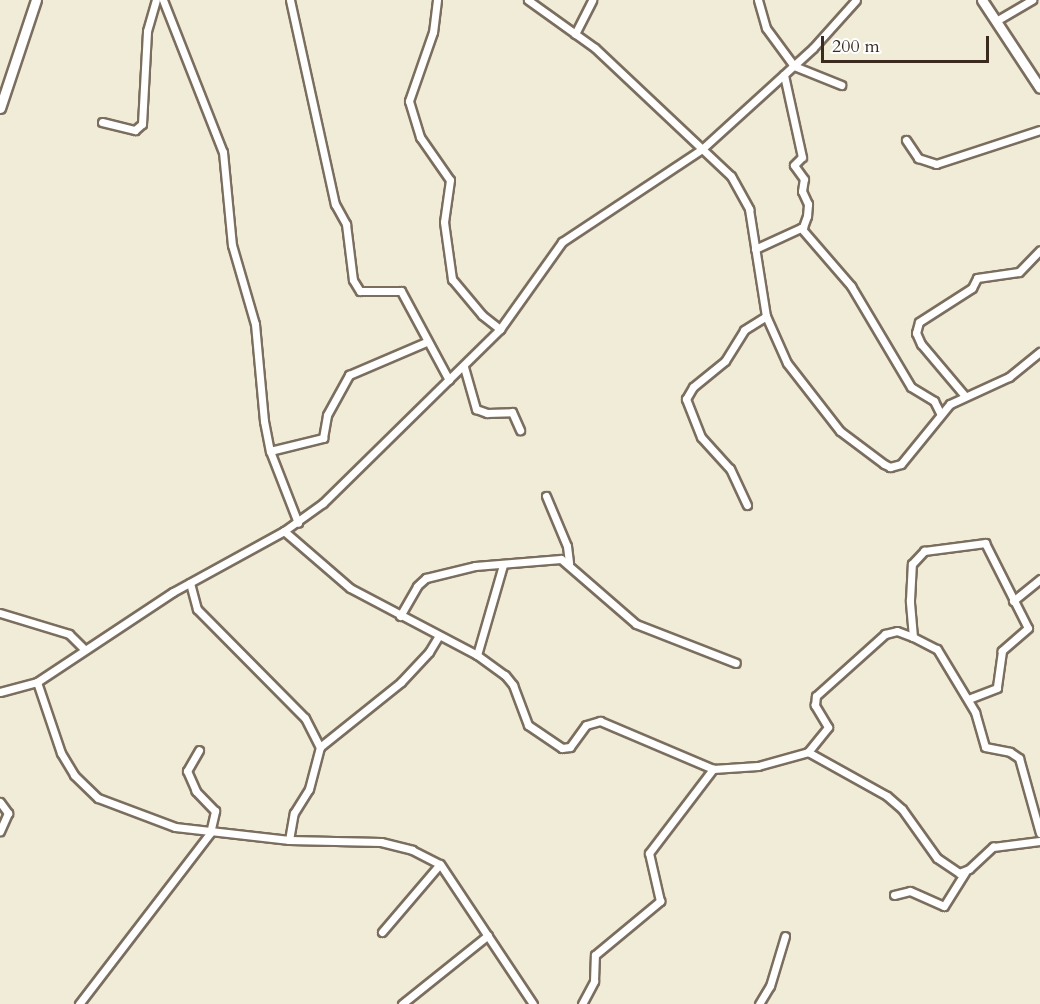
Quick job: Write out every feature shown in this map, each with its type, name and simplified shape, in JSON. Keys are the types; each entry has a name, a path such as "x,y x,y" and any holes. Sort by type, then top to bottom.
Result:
{"main road":[{"path":"0,108 36,0"},
{"path":"982,0 1040,88"}],"street":[{"path":"102,122 135,130 142,124 147,32 156,0"},
{"path":"163,0 223,152 226,211 255,324 261,404 270,451 298,523"},
{"path":"290,0 330,187 346,224 353,280 360,291 401,291 426,342 449,380"},
{"path":"437,0 433,32 409,101 420,137 450,180 444,222 452,279 482,315 500,329"},
{"path":"528,0 619,70 730,176 746,201 766,316 787,363 840,430 884,464 890,468 901,464 940,413 965,396 1009,378 1040,352"},
{"path":"575,34 592,0"},
{"path":"758,0 766,28 794,66 841,85"},
{"path":"0,692 37,682 84,648 190,583 298,523 353,476 464,367 500,329 569,237 702,149 794,66 856,0"},
{"path":"996,21 1032,0"},
{"path":"754,249 801,228 808,207 802,191 804,179 794,165 802,157 784,75"},
{"path":"906,140 918,158 936,164 1040,130"},
{"path":"801,228 851,286 911,387 933,401 940,413"},
{"path":"965,396 921,344 916,333 919,322 972,288 977,278 1019,272 1040,250"},
{"path":"747,505 730,469 701,437 686,399 693,387 725,361 744,330 766,316"},
{"path":"270,451 323,438 327,415 349,375 426,342"},
{"path":"464,367 476,409 487,413 512,412 520,430"},
{"path":"546,495 567,546 569,563"},
{"path":"284,531 350,588 438,637 477,655 513,685 528,725 562,748 570,747 586,725 600,721 712,769 758,766 808,752 828,727 815,705 816,696 885,634 897,632 913,637 933,645 968,699 985,747 1010,752 1019,758 1040,832"},
{"path":"913,637 909,579 912,564 924,551 985,543 1028,628 1002,651 997,688 968,699"},
{"path":"400,616 417,586 426,578 475,566 561,559 569,563 636,624 736,663"},
{"path":"477,655 503,565"},
{"path":"1013,601 1040,579"},
{"path":"190,583 197,609 305,718 320,747 309,789 294,813 289,840"},
{"path":"0,612 69,634 84,648"},
{"path":"320,747 335,739 401,682 438,637"},
{"path":"37,682 61,753 74,775 98,798 147,820 210,833 289,840 381,842 412,850 440,864 533,1004"},
{"path":"79,1004 210,833 215,811 196,791 187,771 199,750"},
{"path":"808,752 887,796 902,809 937,858 953,871 965,872"},
{"path":"582,1004 594,981 596,955 660,901 649,853 712,769"},
{"path":"0,802 8,813 0,831"},
{"path":"894,896 910,891 944,906 965,872 993,847 1040,842"},
{"path":"382,932 440,864"},
{"path":"402,1004 488,935"},
{"path":"759,1004 770,986 785,936"}]}
